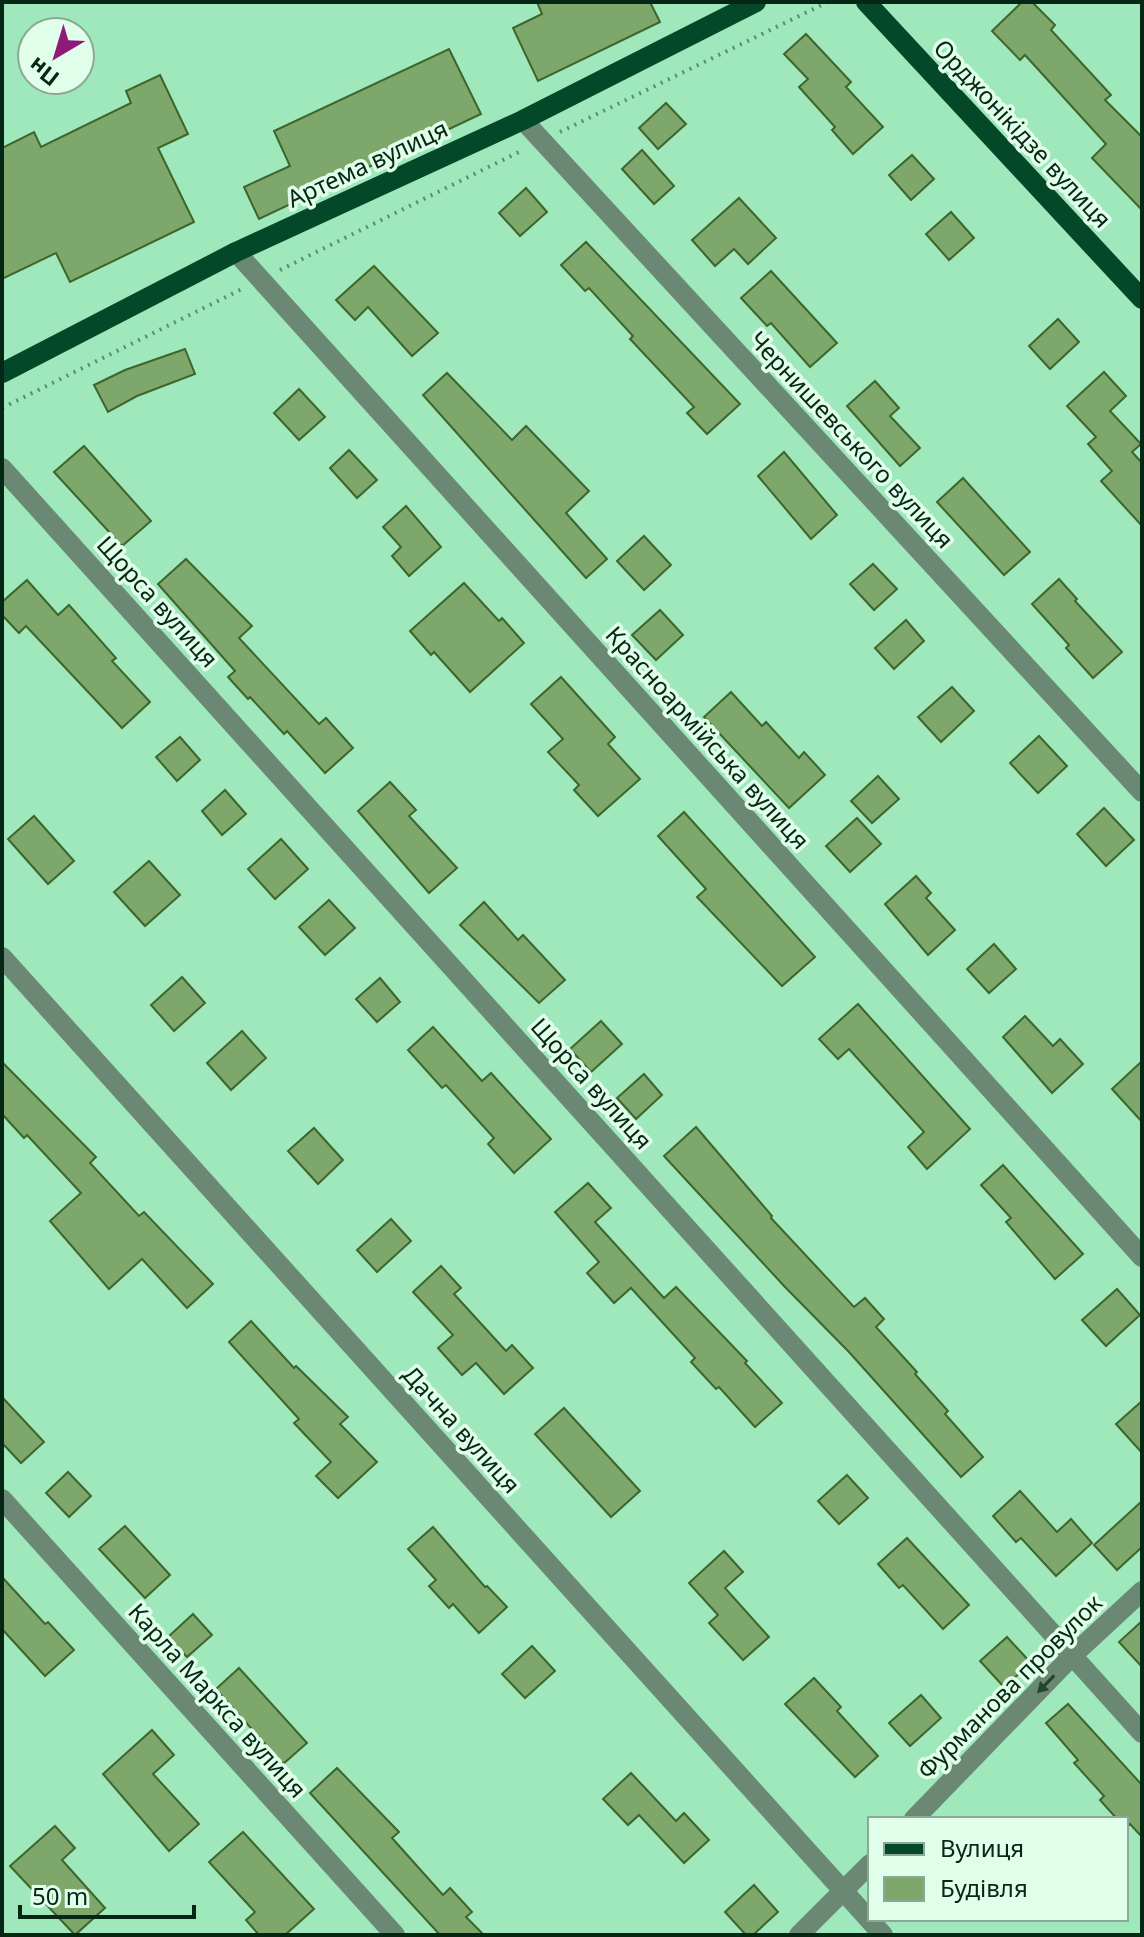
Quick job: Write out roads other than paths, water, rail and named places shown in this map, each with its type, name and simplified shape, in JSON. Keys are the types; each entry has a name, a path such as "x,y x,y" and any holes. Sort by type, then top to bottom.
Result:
{"main road":[{"name":"Артема вулиця","path":"2,373 236,252 523,120 756,2"},
{"name":"Орджонікідзе вулиця","path":"866,2 1142,299"}],"street":[{"name":"Чернишевського вулиця","path":"523,120 1142,792"},
{"name":"Красноармійська вулиця","path":"236,252 1142,1257"},
{"name":"Щорса вулиця","path":"2,468 1142,1733"},
{"name":"Дачна вулиця","path":"2,957 868,1918"},
{"name":"Карла Маркса вулиця","path":"2,1499 395,1935"},
{"name":"Фурманова провулок","path":"916,1817 1073,1655 1142,1591"},
{"path":"799,1935 868,1866"}]}
